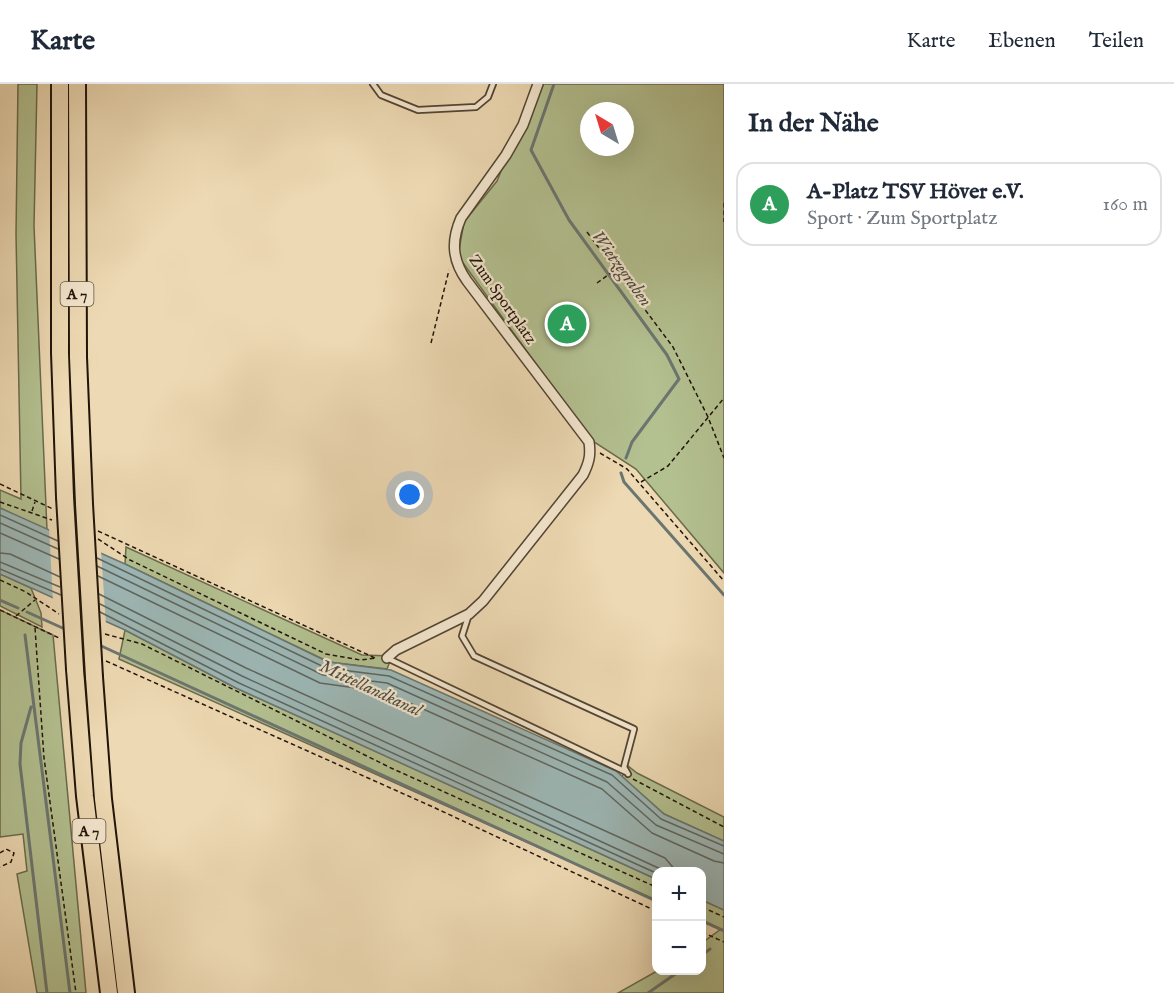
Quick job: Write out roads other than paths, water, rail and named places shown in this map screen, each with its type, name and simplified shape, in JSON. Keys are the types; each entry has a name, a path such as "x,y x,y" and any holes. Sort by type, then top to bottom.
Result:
{"highway":[{"name":"A 7","path":"60,84 60,504 85,796 108,993"},
{"name":"A 7","path":"77,84 78,357 93,677 126,993"}],"street":[{"name":"Zum Sportplatz","path":"470,614 497,585 583,475 591,453 589,442 467,281 453,254 461,218 506,155 523,125 538,84"},
{"path":"387,658 396,650 470,614"}],"lane":[{"path":"373,84 381,94 418,110 476,107 488,97 493,84"},
{"path":"387,658 628,774 624,766 634,729 474,656 462,636 470,614"}],"water":[{"name":"Mittellandkanal","path":"0,508 125,564 328,662 391,670 616,771 664,814 724,841 724,910 706,902 706,867 652,867 652,877 236,688 125,630 0,574"}],"waterway":[{"name":"Wietzegraben","path":"554,84 531,150 569,220 667,355 679,379 632,442 626,458"},
{"name":"Wietzegraben","path":"621,473 624,482 724,595"},
{"path":"0,600 18,608"},
{"path":"27,612 67,630"},
{"path":"25,635 70,993"},
{"path":"97,644 652,899"},
{"path":"31,707 21,743 20,764 47,993"},
{"path":"706,923 724,931"},
{"path":"706,952 710,949"},
{"path":"648,993 674,975"}],"place":[{"name":"A-Platz TSV Höver e.V.","path":"567,324"}]}
